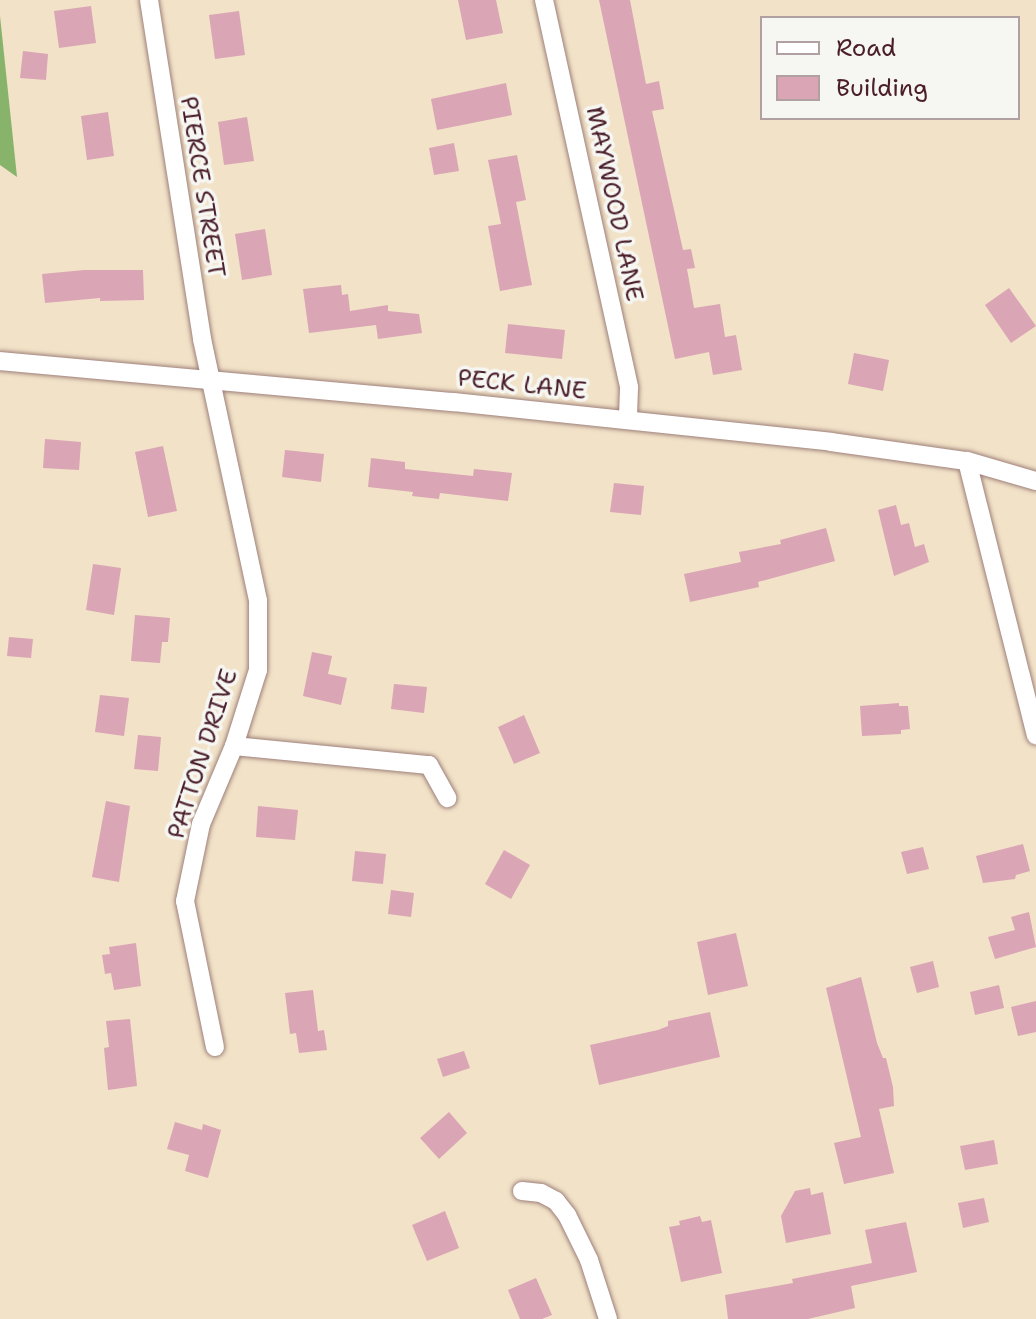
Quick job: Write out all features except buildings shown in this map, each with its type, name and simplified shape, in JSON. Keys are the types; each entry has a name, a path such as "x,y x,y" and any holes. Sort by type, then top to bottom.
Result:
{"street":[{"name":"PIERCE STREET","path":"149,0 210,381"},
{"name":"MAYWOOD LANE","path":"544,0 629,388 628,420"},
{"name":"PECK LANE","path":"0,361 628,420 967,461 1036,481"},
{"name":"PATTON DRIVE","path":"210,381 258,601 258,670 234,746 201,824 185,901 215,1047"},
{"path":"967,461 1036,735"},
{"path":"234,746 429,765 447,798"},
{"path":"522,1191 541,1193 556,1201 567,1215 589,1260 608,1319"}],"green space":[{"path":"0,16 17,177 0,165"}]}
